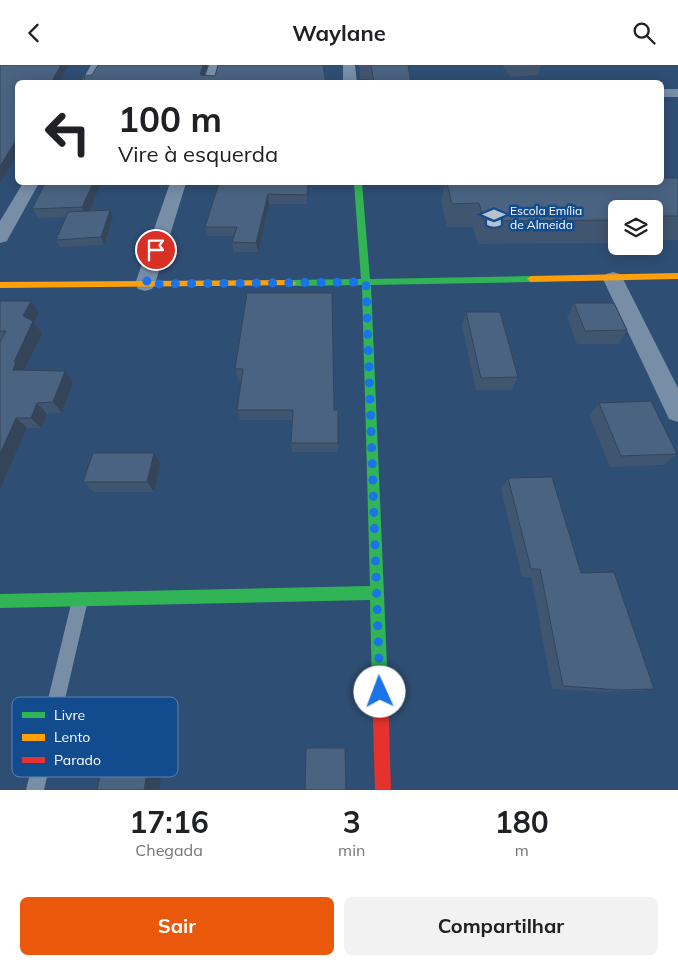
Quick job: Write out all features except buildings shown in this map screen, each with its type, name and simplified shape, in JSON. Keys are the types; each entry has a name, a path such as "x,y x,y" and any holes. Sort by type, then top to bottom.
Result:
{"street":[{"path":"90,80 97,65"},
{"path":"210,80 215,65"},
{"path":"349,65 350,80"},
{"path":"664,93 678,93"},
{"path":"0,237 30,185"},
{"path":"146,284 177,185"},
{"path":"358,185 366,282 384,790"},
{"path":"0,285 613,279 678,276"},
{"path":"613,279 678,412"},
{"path":"0,601 376,593"}],"lane":[{"path":"57,697 80,599"},
{"path":"35,790 38,777"}],"traffic: fast":[{"path":"358,185 366,282 380,690"},
{"path":"291,283 531,279"},
{"path":"0,601 376,593"}],"traffic: slow":[{"path":"531,279 678,276"},
{"path":"0,285 291,283"}],"traffic: jam":[{"path":"380,690 383,790"}],"place":[{"name":"Escola Emília de Almeida","path":"494,218"}],"route":[{"path":"156,250 146,284 366,282 380,692"}]}
